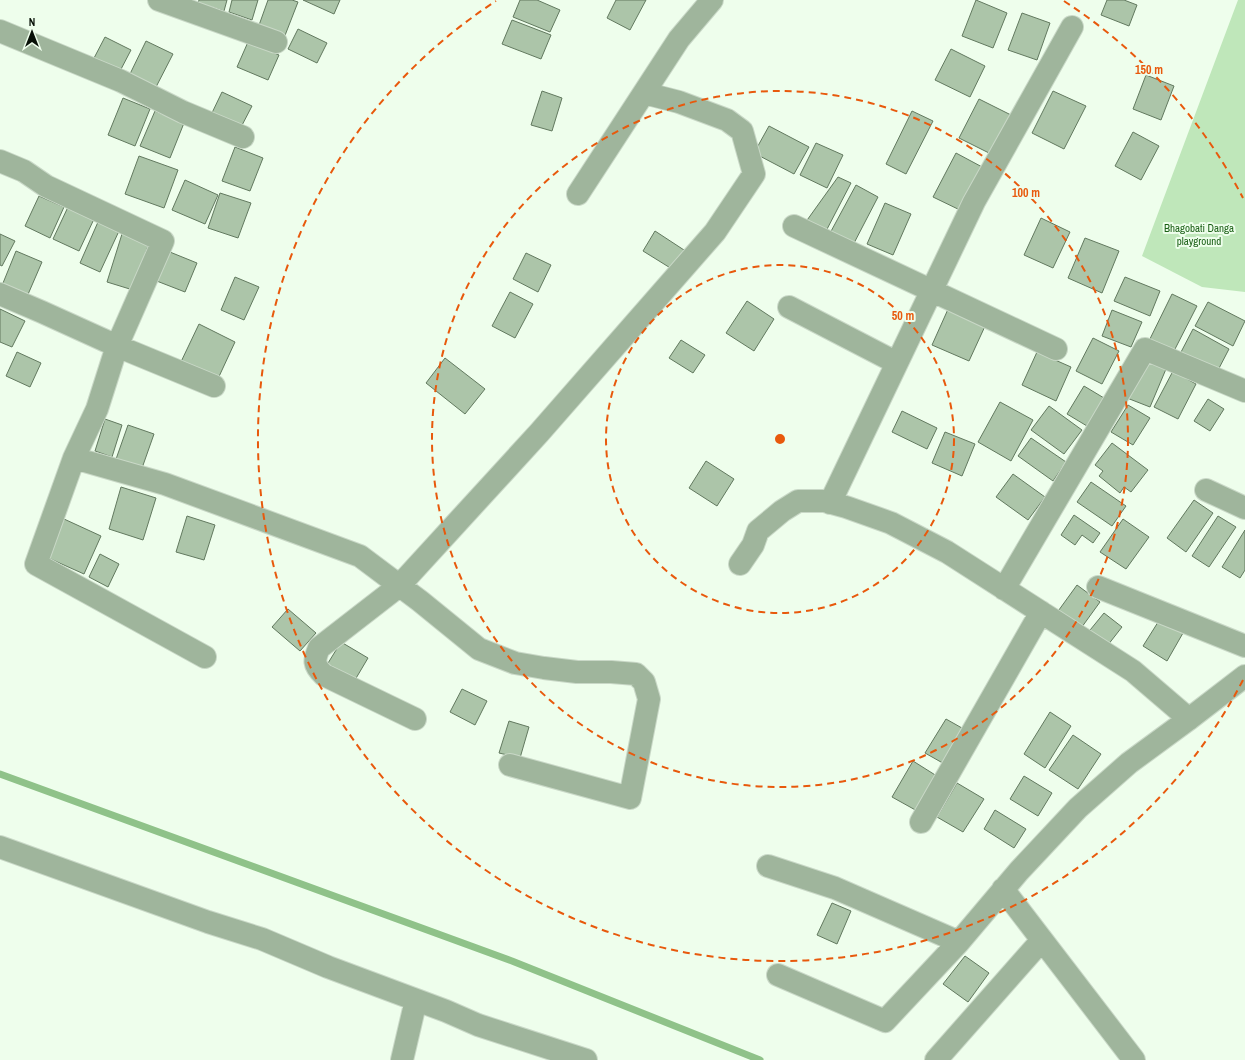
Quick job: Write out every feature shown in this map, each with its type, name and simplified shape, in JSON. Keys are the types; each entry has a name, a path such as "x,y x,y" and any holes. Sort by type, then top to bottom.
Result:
{"street":[{"path":"159,0 276,42"},
{"path":"578,194 679,39 712,0"},
{"path":"830,503 974,202 1072,26"},
{"path":"0,31 121,81 183,112 243,137"},
{"path":"415,719 324,675 317,668 315,658 319,648 399,586 538,433 715,232 754,174 742,131 726,120 686,104 644,93"},
{"path":"0,161 24,171 46,186 162,241 117,346 98,409 74,458 36,564 205,657"},
{"path":"794,226 1056,349"},
{"path":"0,294 117,346 214,386"},
{"path":"790,307 897,362"},
{"path":"1004,589 1145,349 1245,391"},
{"path":"74,458 165,484 360,556 479,649 515,663 577,672 636,674 644,682 649,698 630,798 510,765"},
{"path":"1206,490 1245,508"},
{"path":"740,564 753,545 758,531 782,511 798,501 824,501 891,523 947,552 1133,671 1189,719"},
{"path":"1098,587 1245,646"},
{"path":"921,822 1041,612"},
{"path":"778,975 885,1021 1078,808 1129,763 1245,676"},
{"path":"0,846 187,915 262,939 328,967 478,1025 586,1060"},
{"path":"768,866 835,888 958,942"},
{"path":"1003,890 1134,1060"},
{"path":"936,1060 1042,940"},
{"path":"402,1060 416,1000"}],"green space":[{"name":"Bhagobati Danga playground","path":"1238,0 1245,0 1245,292 1202,287 1142,256"}],"building":[{"path":"199,0 227,0 224,11 198,3"},
{"path":"232,0 258,0 252,20 229,12"},
{"path":"268,0 292,0 298,2 284,38 258,28"},
{"path":"303,0 340,0 334,14"},
{"path":"520,0 537,0 560,10 550,32 513,17"},
{"path":"616,0 646,0 630,30 607,18"},
{"path":"976,0 1007,13 993,48 962,36"},
{"path":"1107,0 1124,0 1137,5 1129,26 1101,15"},
{"path":"1022,13 1050,23 1037,60 1008,50"},
{"path":"512,20 551,35 541,59 502,44"},
{"path":"298,29 327,43 317,63 288,49"},
{"path":"105,37 131,50 119,73 93,60"},
{"path":"146,41 173,54 155,89 129,76"},
{"path":"248,42 279,55 268,80 237,67"},
{"path":"951,49 985,66 970,97 935,80"},
{"path":"1146,75 1174,86 1161,120 1133,109"},
{"path":"542,91 562,98 552,131 531,125"},
{"path":"1053,91 1086,106 1064,149 1032,133"},
{"path":"222,92 252,106 239,131 210,117"},
{"path":"123,98 150,109 135,146 108,135"},
{"path":"979,99 1011,115 991,154 959,138"},
{"path":"155,111 184,123 170,158 140,146"},
{"path":"912,111 933,121 906,174 886,164"},
{"path":"769,126 809,147 794,174 754,153"},
{"path":"1133,132 1159,146 1141,180 1115,166"},
{"path":"816,143 843,155 827,188 800,175"},
{"path":"235,147 263,158 250,191 222,181"},
{"path":"956,153 984,168 962,211 933,197"},
{"path":"139,156 178,170 164,208 125,194"},
{"path":"838,177 851,183 825,233 805,223"},
{"path":"185,180 218,195 205,224 172,210"},
{"path":"856,185 878,197 852,247 829,235"},
{"path":"220,193 251,203 238,238 208,228"},
{"path":"39,196 64,207 50,238 25,226"},
{"path":"885,203 911,214 893,255 867,244"},
{"path":"68,207 94,219 79,251 53,239"},
{"path":"1041,218 1070,232 1053,268 1024,255"},
{"path":"98,222 119,231 100,272 80,263"},
{"path":"655,231 684,250 672,269 643,251"},
{"path":"0,234 15,241 2,266 0,265"},
{"path":"122,234 149,243 133,290 107,282"},
{"path":"1085,238 1119,251 1102,293 1068,278"},
{"path":"160,248 197,263 185,292 149,278"},
{"path":"16,251 42,262 26,299 1,288"},
{"path":"526,253 551,265 538,292 513,279"},
{"path":"235,277 259,287 244,320 221,310"},
{"path":"1125,277 1160,291 1150,316 1114,301"},
{"path":"510,292 533,304 515,338 492,326"},
{"path":"1172,294 1197,306 1174,351 1145,349"},
{"path":"747,301 774,319 754,351 726,333"},
{"path":"1208,302 1245,321 1233,346 1195,326"},
{"path":"949,307 986,324 969,361 932,345"},
{"path":"0,309 25,321 12,347 0,342"},
{"path":"1112,310 1142,322 1131,347 1102,336"},
{"path":"199,324 235,342 216,383 179,366"},
{"path":"1193,329 1229,349 1216,374 1180,354"},
{"path":"1093,338 1119,351 1102,384 1076,371"},
{"path":"681,340 705,355 693,373 669,358"},
{"path":"17,352 41,363 30,387 6,376"},
{"path":"1037,352 1071,367 1056,401 1022,385"},
{"path":"445,358 485,389 465,414 426,383"},
{"path":"1143,360 1166,369 1150,407 1127,398"},
{"path":"1173,371 1196,384 1178,419 1154,407"},
{"path":"1084,386 1109,401 1092,429 1067,414"},
{"path":"1208,399 1224,409 1210,431 1194,421"},
{"path":"1000,402 1033,420 1011,461 978,442"},
{"path":"1128,405 1150,418 1133,445 1111,432"},
{"path":"1049,406 1082,430 1064,454 1031,430"},
{"path":"902,411 937,428 927,449 892,432"},
{"path":"105,419 122,425 112,457 95,451"},
{"path":"128,425 154,434 141,471 115,462"},
{"path":"945,432 975,444 962,476 932,463"},
{"path":"1031,438 1066,462 1053,481 1018,456"},
{"path":"1112,443 1148,470 1131,492 1124,487 1120,493 1099,476 1103,471 1095,465"},
{"path":"706,461 734,479 717,506 689,488"},
{"path":"1013,474 1045,497 1028,520 996,497"},
{"path":"1091,482 1126,506 1112,526 1077,502"},
{"path":"121,487 156,498 143,540 109,529"},
{"path":"1194,500 1213,513 1186,552 1167,538"},
{"path":"1074,515 1100,533 1093,543 1082,535 1075,545 1061,535"},
{"path":"187,516 215,525 204,560 176,552"},
{"path":"1218,516 1236,527 1209,567 1192,556"},
{"path":"64,519 101,536 84,574 46,557"},
{"path":"1123,519 1149,537 1126,569 1100,552"},
{"path":"1245,530 1245,570 1240,578 1222,567"},
{"path":"100,554 119,564 108,587 89,577"},
{"path":"1077,585 1100,602 1079,631 1056,614"},
{"path":"288,609 316,633 300,651 272,627"},
{"path":"1104,613 1122,627 1104,650 1086,635"},
{"path":"1160,619 1183,633 1167,661 1143,646"},
{"path":"341,642 368,658 352,685 325,668"},
{"path":"462,689 487,701 475,725 450,712"},
{"path":"1050,712 1071,726 1045,768 1024,754"},
{"path":"946,719 969,732 948,766 925,753"},
{"path":"509,721 529,727 520,758 499,753"},
{"path":"1073,735 1101,754 1078,789 1049,770"},
{"path":"913,761 940,778 919,812 892,797"},
{"path":"1024,776 1052,793 1038,816 1010,799"},
{"path":"957,783 984,799 963,832 937,817"},
{"path":"995,810 1026,829 1014,848 984,829"},
{"path":"832,903 851,911 837,944 817,935"},
{"path":"965,956 989,973 968,1002 943,984"}],"waterway":[{"path":"0,774 512,961 760,1060"}]}
